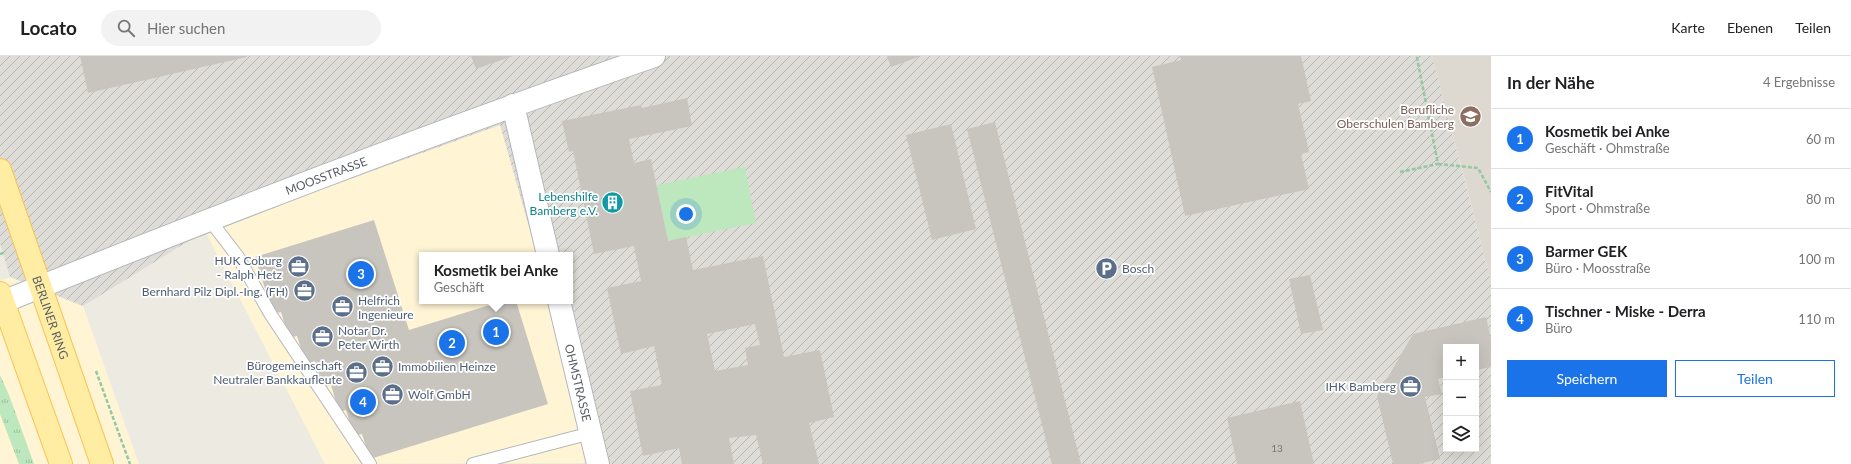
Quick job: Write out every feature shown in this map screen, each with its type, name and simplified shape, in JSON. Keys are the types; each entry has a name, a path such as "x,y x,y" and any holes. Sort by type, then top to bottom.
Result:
{"main road":[{"name":"BERLINER RING","path":"0,170 102,464"},
{"path":"1,300 61,464"}],"street":[{"name":"MOOSSTRASSE","path":"1,300 40,287 208,219 513,105 654,56"},
{"path":"513,105 547,252"},
{"name":"OHMSTRASSE","path":"560,304 598,464"}],"lane":[{"path":"208,219 238,257 271,315 370,464"},
{"path":"473,464 591,432"}],"path":[{"path":"1420,56 1417,58 1438,164"},
{"path":"1400,172 1438,164 1478,168 1491,192"}],"shaded area":[{"path":"0,56 1432,56 1491,281 1491,464 587,464 589,463 570,304 573,304 573,252 536,252 500,125 205,231 83,306 10,277 0,243"},
{"name":"Berufliche Oberschulen Bamberg","path":"1432,56 1491,56 1491,281 1464,176"},
{"path":"500,124 536,252 419,252 419,304 550,304 590,463 325,464 205,231"},
{"path":"10,277 83,306 139,464 0,464 0,281"}],"green space":[{"path":"745,167 756,223 668,241 657,185"},
{"path":"0,375 9,395 34,464 19,464 0,414"}],"building":[{"path":"80,56 247,56 247,57 88,93"},
{"path":"471,56 513,56 476,69"},
{"path":"887,56 921,56 891,67"},
{"path":"1180,56 1301,56 1311,101 1298,104 1309,152 1301,154 1309,189 1185,216 1152,67 1181,60"},
{"path":"687,98 692,126 629,139 634,163 651,159 668,241 686,237 693,270 763,256 784,357 820,350 834,417 809,423 819,464 763,464 756,435 729,438 734,464 682,464 679,448 643,456 630,391 662,385 654,346 621,354 607,288 641,281 634,246 594,254 573,151 569,152 562,121 641,105 642,108","holes":["755,324 760,345 745,348 748,365 715,371 707,334"]},
{"path":"995,122 1081,464 1052,464 967,129"},
{"path":"951,124 976,229 932,240 906,135"},
{"path":"374,220 409,330 493,304 517,304 548,404 370,459 362,434 354,436 346,410 339,412 331,385 323,388 315,361 306,364 297,336 289,338 281,312 273,314 255,257"},
{"path":"1310,275 1323,330 1301,334 1289,279"},
{"name":"IHK Bamberg","path":"1486,317 1491,339 1491,367 1479,369 1479,344 1443,344 1443,378 1438,379 1442,394 1425,397 1440,459 1419,464 1393,464 1377,396 1413,334"},
{"path":"1300,401 1314,464 1237,464 1227,418"}],"place":[{"name":"Berufliche Oberschulen Bamberg","path":"1470,116"},
{"name":"Lebenshilfe Bamberg e.V.","path":"613,203"},
{"name":"HUK Coburg - Ralph Hetz","path":"298,267"},
{"name":"Bosch","path":"1106,268"},
{"name":"Barmer GEK","path":"361,274"},
{"name":"Bernhard Pilz Dipl.-Ing. (FH)","path":"304,291"},
{"name":"Helfrich Ingenieure","path":"343,307"},
{"name":"Kosmetik bei Anke","path":"496,332"},
{"name":"Notar Dr. Peter Wirth","path":"322,337"},
{"name":"FitVital","path":"452,343"},
{"name":"Immobilien Heinze","path":"383,366"},
{"name":"Bürogemeinschaft Neutraler Bankkaufleute","path":"357,372"},
{"name":"IHK Bamberg","path":"1411,386"},
{"name":"Wolf GmbH","path":"393,394"},
{"name":"Tischner - Miske - Derra","path":"363,402"}]}
